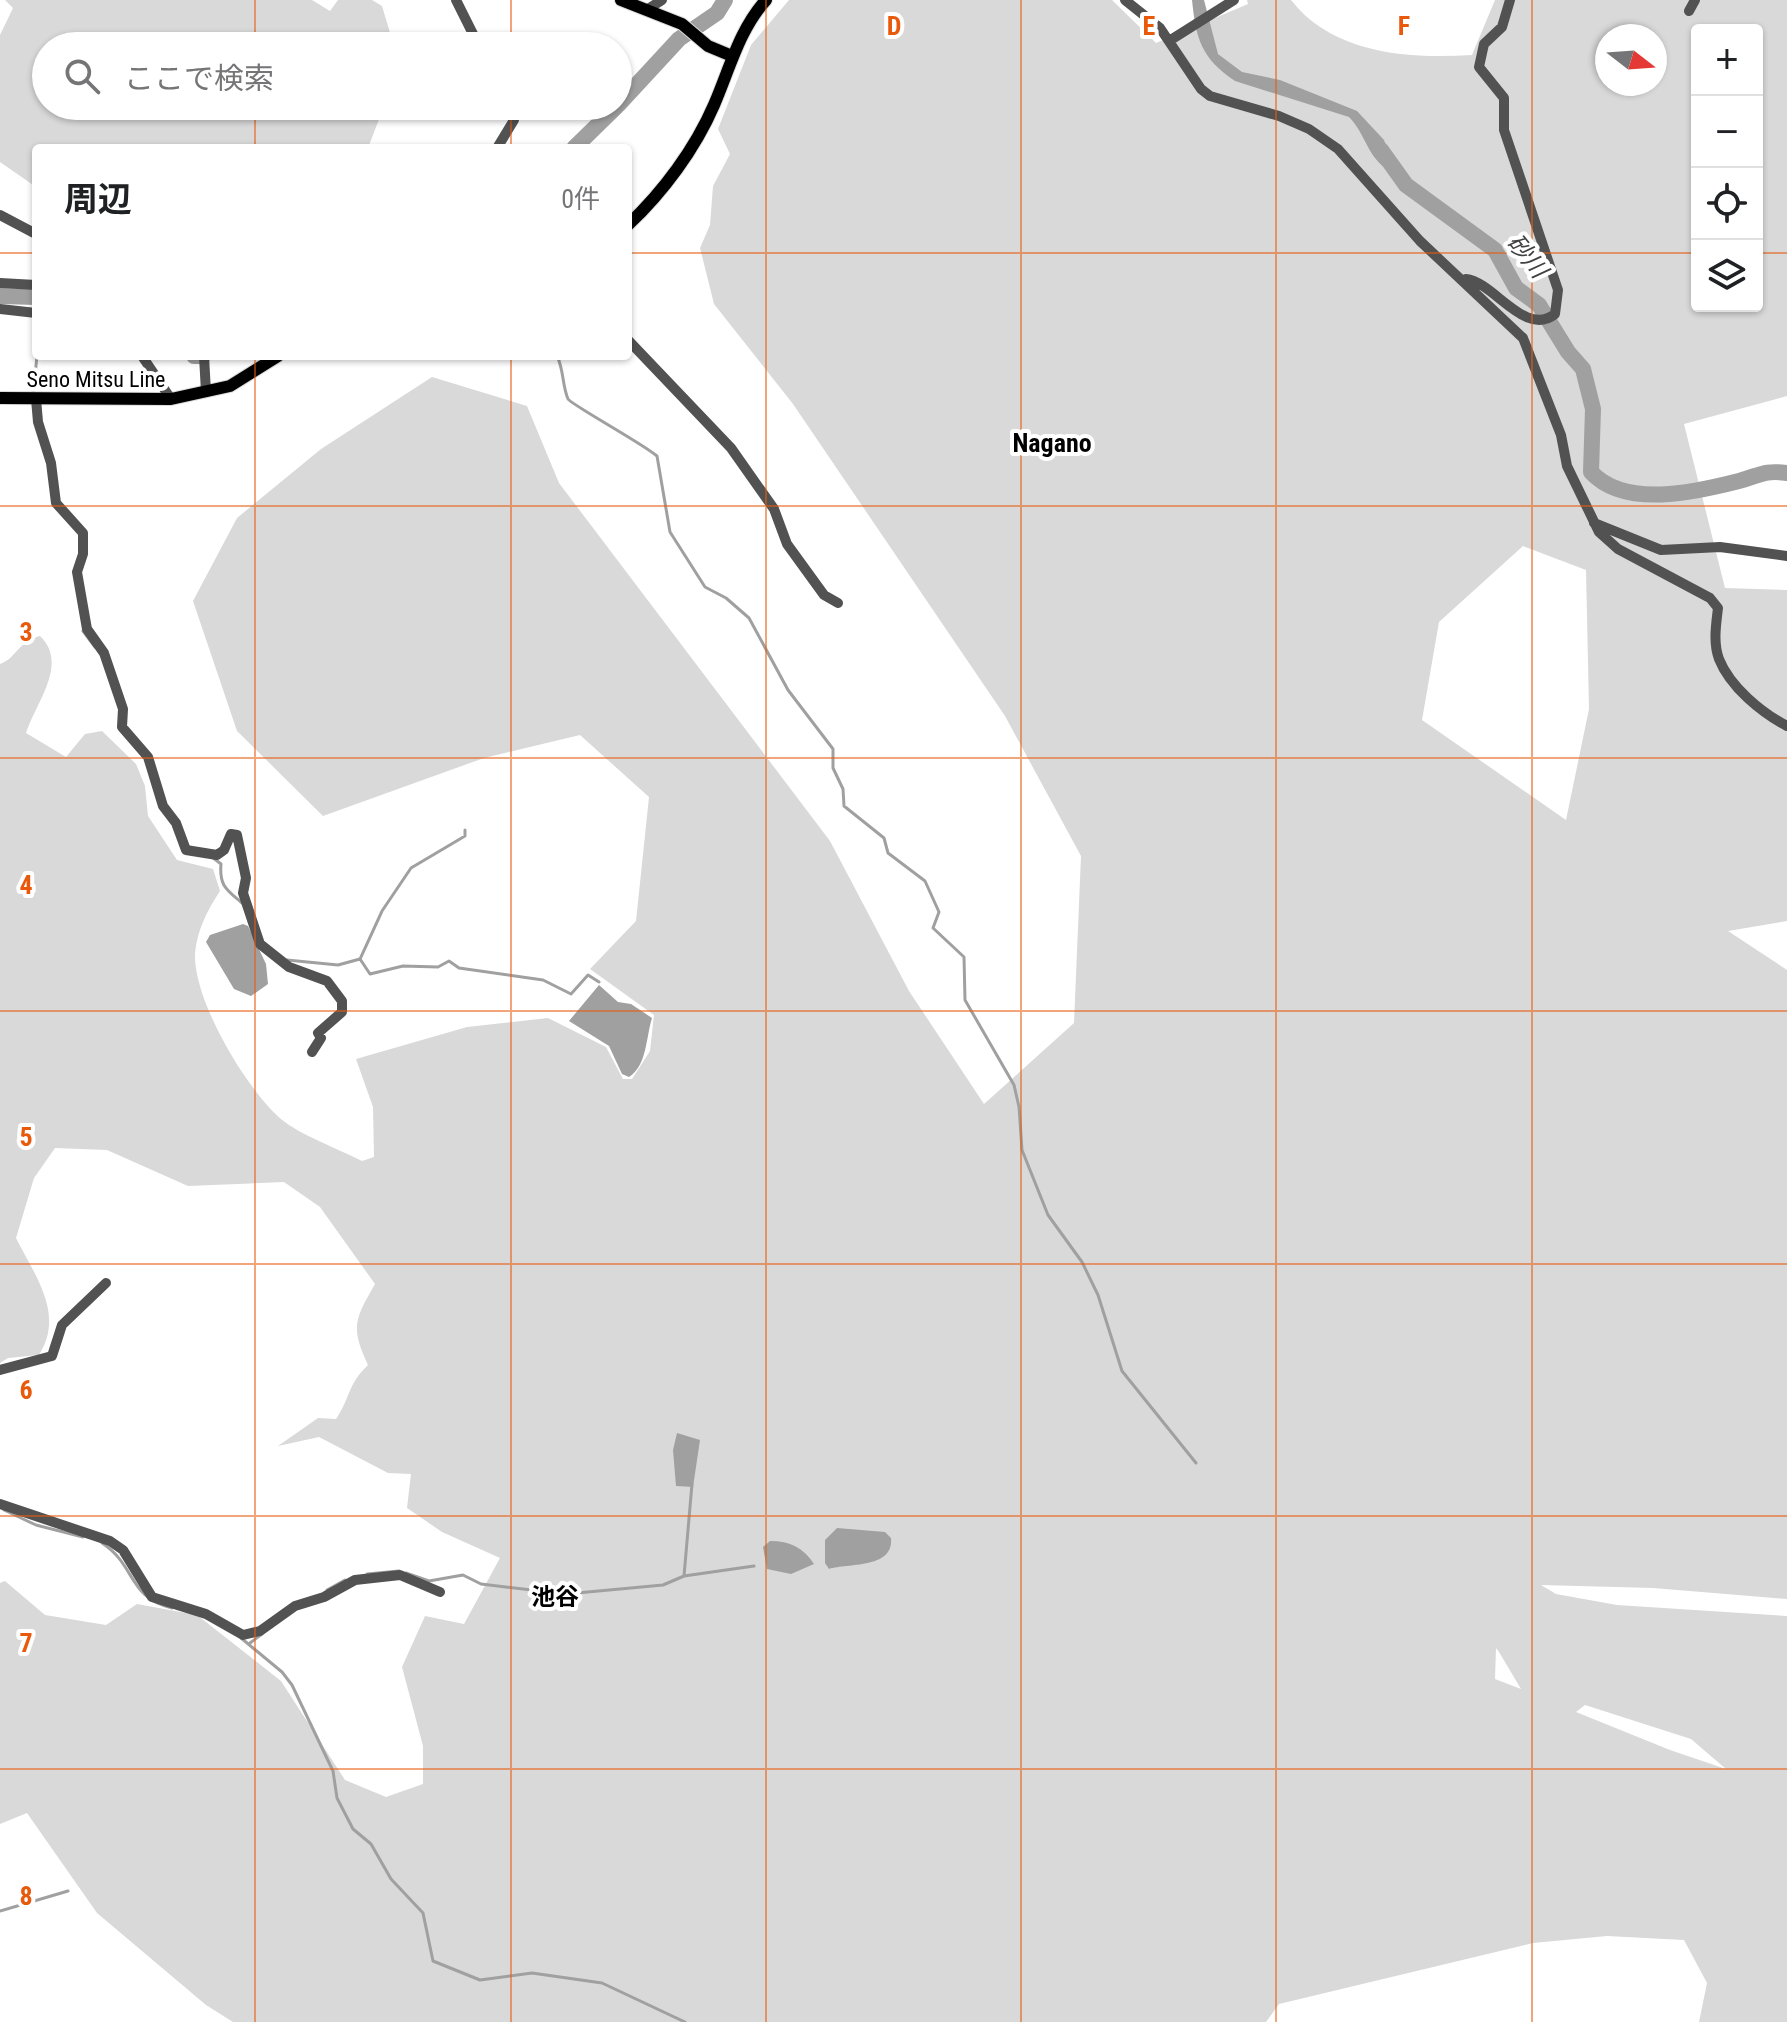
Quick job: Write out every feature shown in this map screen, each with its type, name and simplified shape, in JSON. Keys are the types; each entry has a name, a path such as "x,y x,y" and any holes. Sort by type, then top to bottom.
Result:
{"main road":[{"path":"621,0 682,24 715,51 732,56"},
{"path":"632,221 652,200 702,129 732,56 751,19 766,0"},
{"name":"Seno Mitsu Line","path":"0,398 171,399 230,386 271,360"}],"street":[{"path":"456,0 472,32"},
{"path":"648,9 662,0"},
{"path":"1125,0 1151,19 1201,89 1210,96 1279,116 1309,129 1338,149 1420,241 1464,278 1523,338 1531,351 1561,435 1567,466 1594,523 1618,549 1710,598 1718,608 1715,639 1720,661 1751,700 1768,716 1787,726"},
{"path":"1169,41 1234,0"},
{"path":"1464,278 1474,280 1512,308 1537,320 1550,318 1558,290 1504,130 1504,98 1479,67 1484,44 1502,27 1510,0"},
{"path":"1689,11 1695,0"},
{"path":"499,144 514,120"},
{"path":"0,215 32,232"},
{"path":"0,283 32,285"},
{"path":"0,309 32,313"},
{"path":"632,344 731,448 774,509 787,544 824,595 838,603"},
{"path":"145,360 171,399"},
{"path":"204,360 206,392"},
{"path":"36,399 38,422 51,463 56,503 83,533 83,554 77,572 84,621 91,637 104,653 121,699 122,727 148,757 163,806 176,823 186,850 217,855 224,850 231,834 237,835 246,878 243,893 264,948 289,967 327,981 342,1001 342,1012 318,1033 321,1038 312,1052"},
{"path":"1594,523 1661,550 1720,547 1787,556"},
{"path":"0,1370 52,1356 62,1325 106,1283"},
{"path":"0,1504 110,1541 123,1550 152,1597 206,1614 243,1635 260,1631 299,1605 355,1580 391,1574 419,1581 440,1592"}],"shaded area":[{"path":"5,0 312,0 330,11 338,0 372,0 382,6 390,32 32,32 32,120 379,120 370,144 32,144 32,184 0,162 0,35 13,8"},
{"path":"789,0 1112,0 1156,43 1248,4 1247,0 1291,0 1308,18 1350,42 1398,54 1448,56 1472,55 1495,0 1787,0 1787,396 1684,424 1725,588 1787,590 1787,921 1728,931 1787,970 1787,1599 1653,1588 1541,1585 1556,1594 1617,1605 1787,1616 1787,2022 1699,2022 1707,1983 1684,1940 1607,1936 1533,1943 1279,2004 1266,2022 233,2022 206,2005 97,1913 27,1813 0,1824 0,1583 5,1581 45,1615 106,1625 137,1604 197,1615 281,1681 345,1780 386,1797 423,1784 423,1746 402,1667 425,1616 464,1624 500,1558 442,1532 407,1508 411,1474 388,1473 319,1437 278,1446 318,1418 336,1419 341,1411 356,1379 368,1365 359,1341 357,1323 375,1284 320,1207 284,1182 188,1186 107,1150 55,1148 34,1178 16,1238 44,1295 49,1325 46,1340 39,1355 8,1358 0,1363 0,664 26,642 40,636 48,647 51,671 26,733 66,757 85,734 102,731 136,764 145,786 148,816 177,860 213,869 220,891 204,920 195,953 203,995 238,1066 267,1105 289,1125 362,1161 374,1157 373,1107 356,1059 467,1027 548,1018 606,1047 623,1079 632,1079 650,1051 654,1015 590,969 636,921 649,797 580,735 484,758 323,816 237,731 193,601 237,518 321,449 432,377 527,406 559,483 830,841 909,991 984,1104 1074,1023 1081,856 1005,716 793,404 714,304 700,248 710,225 713,186 730,154 718,129 751,45","holes":["1523,546 1586,570 1589,709 1566,820 1422,720 1439,622","1496,1648 1521,1689 1495,1679","1585,1705 1691,1739 1726,1769 1576,1712"]},
{"path":"1192,0 1204,0 1218,54 1242,72 1280,80 1357,111 1384,140 1394,167 1390,171 1382,166 1349,117 1235,81 1224,73 1208,56 1198,37"},
{"path":"243,924 248,926 266,964 268,984 251,996 234,989 206,942 210,935"},
{"path":"599,985 618,1002 631,1004 652,1018 643,1059 629,1077 622,1074 609,1046 569,1021"},
{"path":"677,1433 700,1440 693,1487 676,1486 673,1450"},
{"path":"837,1528 885,1532 891,1538 890,1548 878,1560 829,1569 825,1563 825,1540"},
{"path":"770,1541 796,1546 814,1564 791,1574 767,1569 763,1547"}],"waterway":[{"name":"砂川","path":"632,90 679,39 717,13 725,0"},
{"name":"砂川","path":"578,144 603,120"},
{"name":"砂川","path":"1381,150 1406,185 1495,250 1516,288 1539,305 1568,352 1583,369 1593,409 1591,472 1622,491 1641,494 1682,493 1767,473 1787,473"},
{"name":"砂川","path":"0,296 32,297"},
{"path":"33,394 37,360"},
{"path":"558,360 568,399 657,456 670,532 705,587 726,598 749,618 788,690 833,749 833,768 843,789 844,806 884,838 888,853 925,881 939,912 933,928 964,957 965,1000 1014,1085 1022,1150 1048,1215 1082,1262 1098,1295 1122,1371 1196,1463"},
{"path":"83,631 95,647"},
{"path":"360,959 382,911 411,868 465,836 465,830"},
{"path":"212,857 221,864 225,887 242,903"},
{"path":"287,960 338,965 360,959 370,974 403,966 438,967 449,961 459,968 543,980 571,994 588,975 599,982"},
{"path":"684,1576 692,1484"},
{"path":"4,1510 36,1525 83,1537"},
{"path":"102,1543 121,1561 147,1597 172,1608"},
{"path":"406,1573 429,1581 463,1575 481,1584 566,1594 663,1585 684,1576 754,1566"},
{"path":"367,1574 399,1571"},
{"path":"327,1590 345,1580"},
{"path":"250,1643 262,1634"},
{"path":"241,1638 282,1672 292,1685 333,1771 337,1798 353,1829 371,1844 391,1879 423,1913 433,1961 480,1980 532,1973 602,1983 685,2022"},
{"path":"0,1911 68,1891"}],"district":[{"name":"Nagano","path":"1052,443"},
{"name":"池谷","path":"555,1597"}]}
